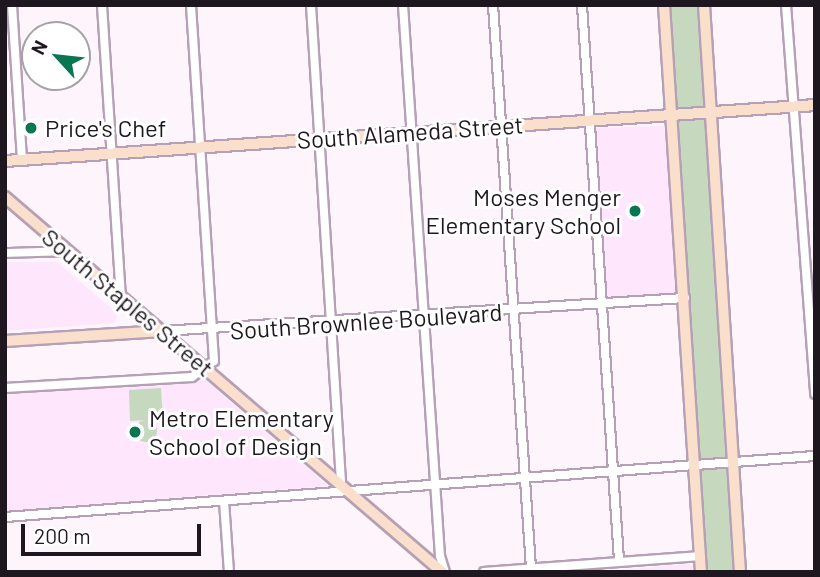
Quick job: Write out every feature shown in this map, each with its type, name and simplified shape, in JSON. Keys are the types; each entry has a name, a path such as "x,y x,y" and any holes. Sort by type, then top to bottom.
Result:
{"main road":[{"path":"664,5 701,572"},
{"path":"704,5 740,572"},
{"name":"South Alameda Street","path":"5,161 712,110 815,106"},
{"name":"South Staples Street","path":"5,197 317,462 341,489 443,572"},
{"name":"South Brownlee Boulevard","path":"5,341 163,331"}],"street":[{"path":"12,5 22,159"},
{"path":"103,5 121,295"},
{"path":"5,388 192,377 208,369 214,360 191,5"},
{"path":"311,5 341,489"},
{"path":"403,5 443,572"},
{"path":"493,5 531,568"},
{"path":"582,5 619,561"},
{"path":"786,5 815,394"},
{"path":"5,253 68,251"},
{"name":"South Brownlee Boulevard","path":"163,331 213,331 685,298"},
{"path":"5,517 224,501 341,489 435,487 613,474 815,456"},
{"path":"224,501 229,572"},
{"path":"484,572 700,556"}],"shaded area":[{"name":"Moses Menger Elementary School","path":"664,126 676,294 607,299 596,128"},
{"path":"5,262 57,262 118,314 114,323 5,331"},
{"name":"Metro Elementary School of Design","path":"204,379 328,486 5,511 5,392"},
{"path":"692,564 692,572 592,572"}],"green space":[{"path":"668,5 697,5 733,572 706,572"},
{"path":"161,388 163,419 130,421 129,390"},
{"path":"146,420 154,423 157,431 154,439 146,442 138,439 135,431 138,423"}],"place":[{"name":"Price's Chef","path":"31,128"},
{"name":"Moses Menger Elementary School","path":"635,211"},
{"name":"Metro Elementary School of Design","path":"135,432"}]}
